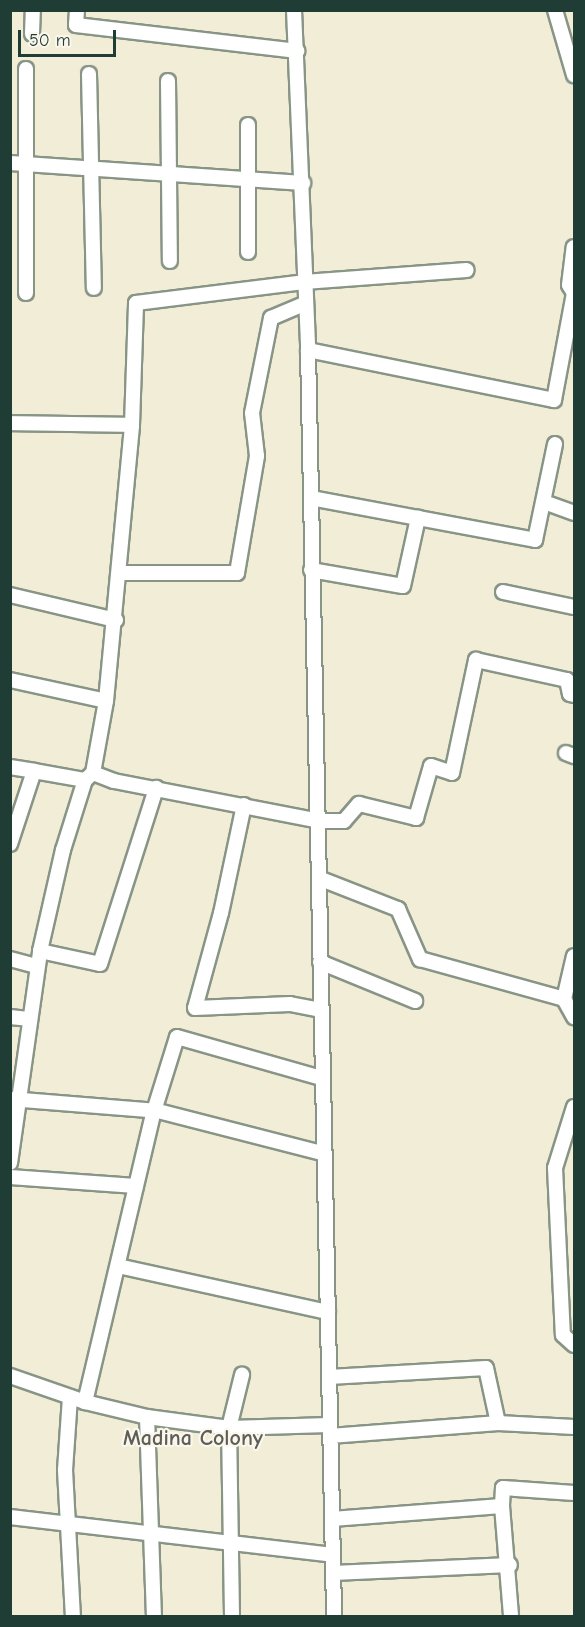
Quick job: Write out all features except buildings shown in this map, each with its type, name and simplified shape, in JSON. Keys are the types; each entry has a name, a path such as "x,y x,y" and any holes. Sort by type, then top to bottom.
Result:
{"street":[{"path":"32,34 33,10"},
{"path":"77,10 76,26 297,51"},
{"path":"294,10 303,183 304,282 308,350 311,570 321,879 322,1153 328,1312 334,1617"},
{"path":"555,10 574,75"},
{"path":"26,69 26,293"},
{"path":"89,74 94,288"},
{"path":"168,81 170,261"},
{"path":"248,125 248,252"},
{"path":"10,163 169,171 303,183"},
{"path":"308,350 554,400 574,293 569,285 574,247"},
{"path":"10,1163 14,1099 25,1070 28,1019 40,951 63,850 89,776 106,701 121,573 132,425 136,303 304,282 466,270"},
{"path":"121,573 237,573 257,456 252,413 271,318 306,303"},
{"path":"10,423 132,425"},
{"path":"311,498 535,540 555,444"},
{"path":"544,502 574,513"},
{"path":"311,570 403,586 418,518"},
{"path":"503,592 574,607"},
{"path":"10,595 117,620"},
{"path":"10,767 89,776 318,821 344,821 359,804 416,818 431,766 452,773 476,660 567,680 570,694 574,695"},
{"path":"10,680 106,701"},
{"path":"10,844 34,771"},
{"path":"40,951 100,964 156,788"},
{"path":"244,805 221,913 195,1008 290,1004 320,1010"},
{"path":"321,879 398,909 420,959 564,999"},
{"path":"574,956 564,999 574,1017"},
{"path":"10,959 38,966"},
{"path":"320,962 415,1001"},
{"path":"10,1017 28,1019"},
{"path":"85,1402 154,1111 177,1037 321,1078"},
{"path":"14,1099 154,1111 322,1153"},
{"path":"574,1107 555,1168 563,1335 574,1345"},
{"path":"10,1177 136,1186"},
{"path":"118,1266 328,1312"},
{"path":"329,1377 486,1368 498,1423"},
{"path":"232,1617 229,1428 242,1375"},
{"path":"10,1376 85,1402 147,1417 229,1428 330,1431 498,1423 574,1427"},
{"path":"70,1397 65,1470 73,1617"},
{"path":"147,1417 154,1617"},
{"path":"511,1617 510,1564 502,1506 503,1488 574,1493"},
{"path":"332,1519 502,1506"},
{"path":"10,1517 333,1555"},
{"path":"333,1573 510,1564"}],"district":[{"name":"Madina Colony","path":"193,1439"}]}
